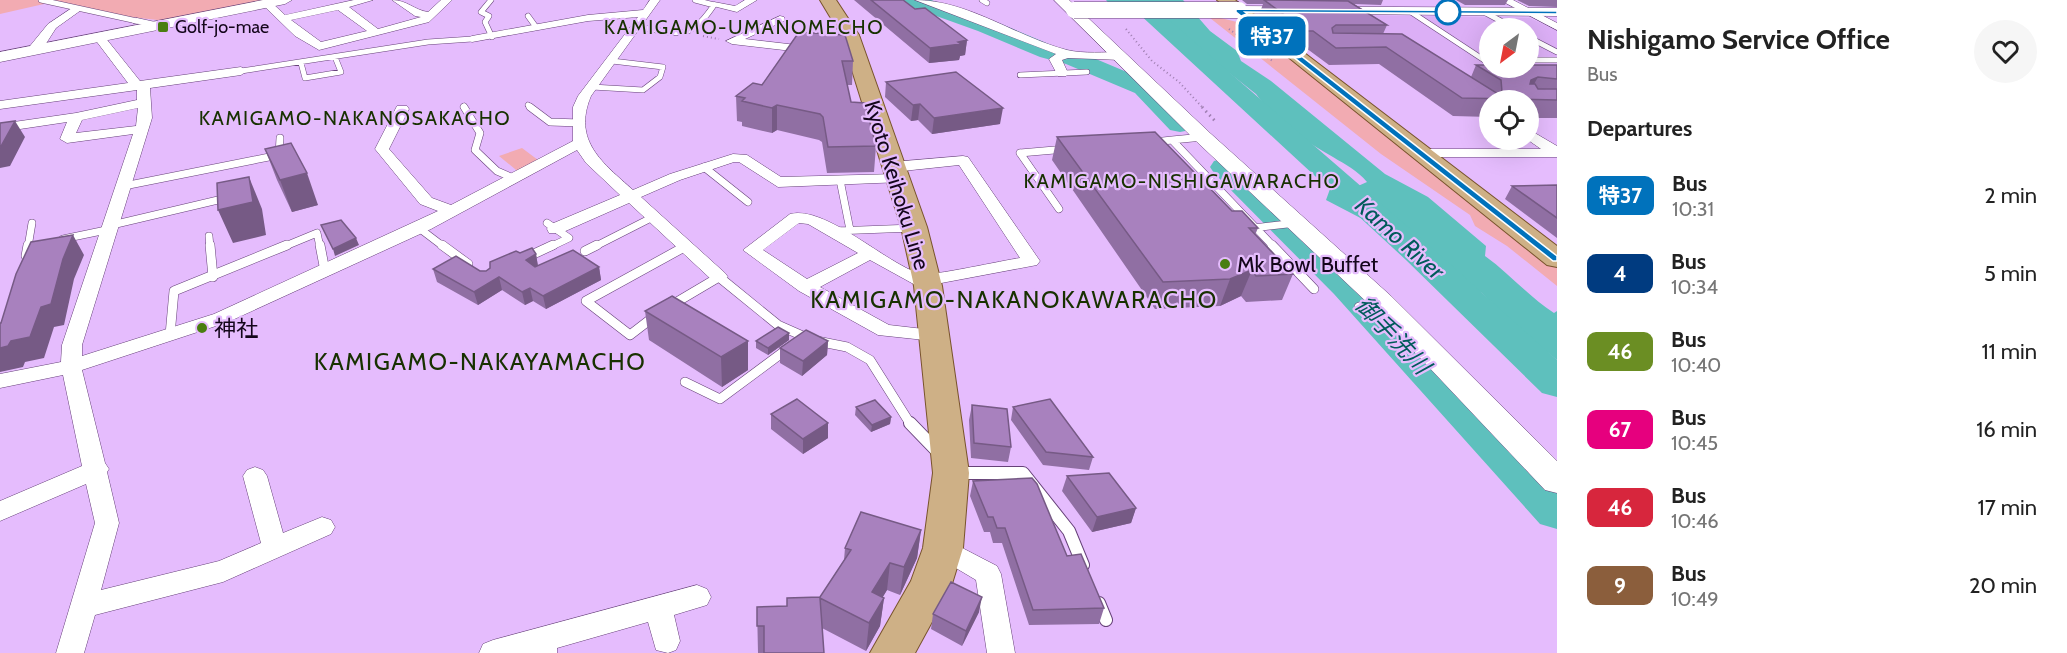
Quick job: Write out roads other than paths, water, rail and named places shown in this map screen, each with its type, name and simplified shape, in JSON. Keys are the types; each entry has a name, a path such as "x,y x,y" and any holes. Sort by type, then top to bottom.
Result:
{"main road":[{"name":"Kyoto Keihoku Line","path":"828,0 844,35 914,228 927,283 950,468 944,548 930,587 892,653"},
{"path":"1232,5 1557,259"}],"street":[{"path":"0,57 285,0"},
{"path":"282,19 368,0"},
{"path":"397,0 419,14 429,15"},
{"path":"267,4 282,19 319,46 413,24 429,15 447,0"},
{"path":"714,5 737,9 752,0"},
{"path":"920,0 990,23 1061,57 1122,56"},
{"path":"1326,0 1358,21"},
{"path":"1505,0 1557,27"},
{"path":"1068,5 1232,5 1343,11 1557,12"},
{"path":"1068,5 1122,56 1194,138 1298,223 1370,304 1557,481"},
{"path":"340,6 377,33"},
{"path":"472,39 651,6"},
{"path":"651,6 580,107 580,143 591,160 719,277"},
{"path":"36,50 36,46 52,26 80,8"},
{"path":"781,20 732,41 779,49 814,51"},
{"path":"137,21 163,25"},
{"path":"70,653 107,523 97,469 71,367 72,345 142,129 145,102 139,84 100,38"},
{"path":"779,49 792,39 804,38"},
{"path":"1061,57 1062,73"},
{"path":"0,105 241,71"},
{"path":"0,128 76,117 145,102"},
{"path":"402,109 382,148 426,201 452,211"},
{"path":"76,117 68,139 142,129"},
{"path":"1539,141 1557,153"},
{"path":"0,381 71,367 221,318 418,228 580,143"},
{"path":"1424,153 1557,153"},
{"path":"551,226 704,167 742,158 778,182 840,180 895,173 963,160 1031,261 927,283 869,254 813,220 796,217 752,250 806,287 885,331 934,335"},
{"path":"806,287 869,254"},
{"path":"0,511 97,469"},
{"path":"255,476 274,548"},
{"path":"83,606 223,571 322,527"},
{"path":"944,548 988,574 998,647 1001,653"},
{"path":"493,653 543,646 658,607 697,597"},
{"path":"658,607 666,641"}],"lane":[{"path":"41,0 137,21"},
{"path":"491,0 482,12 489,16 485,22 492,37"},
{"path":"636,27 685,33 699,27 714,5 695,0"},
{"path":"1411,12 1479,57"},
{"path":"1484,12 1495,18"},
{"path":"528,16 536,27"},
{"path":"241,71 428,42 472,39"},
{"path":"1539,43 1557,52"},
{"path":"301,63 305,78 341,72 334,57"},
{"path":"1539,60 1557,60"},
{"path":"592,87 643,90 660,77 663,67 612,61"},
{"path":"1020,75 1087,72"},
{"path":"528,105 550,122 580,123"},
{"path":"464,106 480,133 475,150 497,171 513,178"},
{"path":"124,186 279,155 280,138"},
{"path":"1154,152 1146,143 1194,138"},
{"path":"1172,140 1314,289"},
{"path":"1059,209 1020,153 1077,148"},
{"path":"704,167 748,202"},
{"path":"840,180 850,230"},
{"path":"49,242 218,200"},
{"path":"585,250 653,217"},
{"path":"26,256 32,223"},
{"path":"1246,229 1298,223"},
{"path":"523,259 569,238 551,226"},
{"path":"418,228 478,272"},
{"path":"831,231 914,228"},
{"path":"170,335 174,291 317,233 325,271"},
{"path":"209,236 213,277"},
{"path":"28,246 38,244"},
{"path":"686,246 586,301 630,335 657,314 719,277 778,325 804,337 847,347 870,360 890,388 912,427 950,468 1023,473 1069,531 1106,620"},
{"path":"685,382 720,399 804,337"}],"water":[{"path":"1106,0 1183,0 1210,31 1237,51 1241,61 1271,81 1385,174 1428,197 1486,246 1485,256 1545,307 1554,313 1557,311 1557,360 1523,333 1482,293 1458,278 1443,261 1326,200 1330,189 1358,186 1367,182 1355,171 1291,129 1256,94 1167,24 1147,13 1111,6"}],"waterway":[{"name":"御手洗川","path":"910,0 986,26 1048,52 1075,59 1144,88 1180,124"},
{"name":"Kamo River","path":"1134,0 1418,253 1557,383"},
{"name":"御手洗川","path":"1225,167 1347,286 1557,510"}],"place":[{"name":"Golf-jo-mae","path":"163,27"},
{"name":"Mk Bowl Buffet","path":"1225,264"},
{"name":"神社","path":"202,328"}],"district":[{"name":"KAMIGAMO-UMANOMECHO","path":"744,27"},
{"name":"KAMIGAMO-NAKANOSAKACHO","path":"355,118"},
{"name":"KAMIGAMO-NISHIGAWARACHO","path":"1182,181"},
{"name":"KAMIGAMO-NAKANOKAWARACHO","path":"1014,299"},
{"name":"KAMIGAMO-NAKAYAMACHO","path":"480,361"}]}
